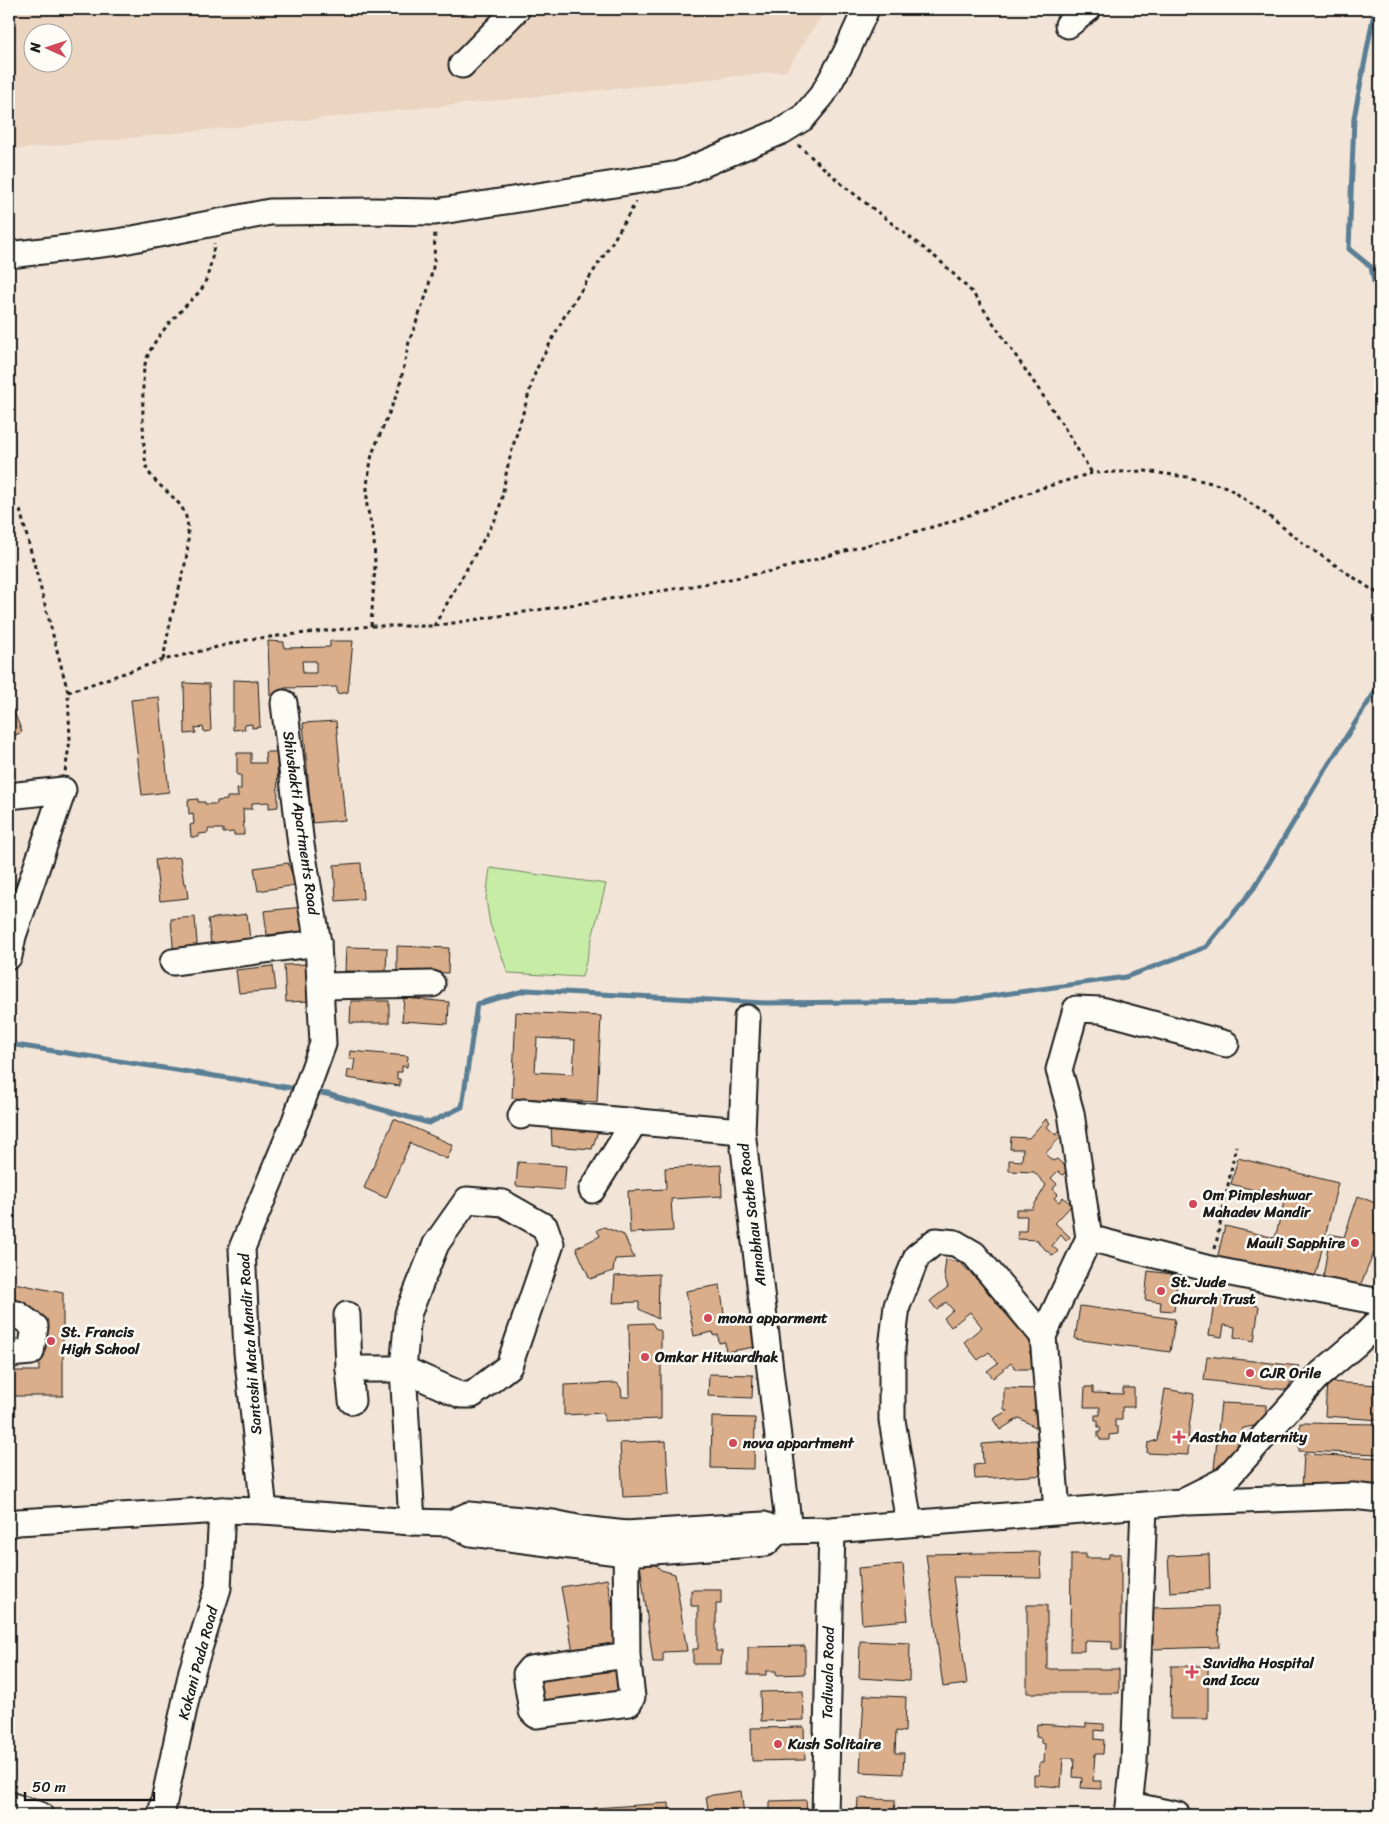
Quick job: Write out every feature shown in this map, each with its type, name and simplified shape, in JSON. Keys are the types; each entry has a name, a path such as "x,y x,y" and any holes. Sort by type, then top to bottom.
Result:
{"street":[{"path":"462,65 517,9"},
{"path":"9,255 118,242 270,212 373,210 435,212 678,174 782,131 803,118 823,94 846,53 866,9"},
{"path":"1068,25 1088,9"},
{"name":"Shivshakti Apartments Road","path":"284,703 302,845 318,942 321,986 323,1044 306,1090"},
{"path":"9,796 63,790 14,916 9,956"},
{"path":"173,962 318,942"},
{"path":"321,986 432,984"},
{"path":"1057,1511 1044,1336 1089,1238 1071,1113 1059,1070 1076,1010 1101,1010 1226,1044"},
{"name":"Annabhau Sathe Road","path":"747,1018 742,1131 783,1531"},
{"name":"Santoshi Mata Mandir Road","path":"264,1511 247,1352 242,1248 306,1090"},
{"path":"522,1114 742,1131"},
{"path":"592,1190 636,1122"},
{"path":"349,1369 403,1369 461,1395 472,1395 509,1366 551,1244 545,1227 503,1203 467,1200 436,1244 408,1314 403,1369 412,1522"},
{"path":"1089,1238 1210,1269 1380,1302"},
{"path":"910,1523 892,1420 892,1348 897,1306 917,1256 936,1240 955,1243 974,1254 1044,1336"},
{"path":"9,1313 17,1314 35,1327 31,1352 9,1354"},
{"path":"348,1315 349,1369 352,1401"},
{"path":"1181,1502 1225,1480 1316,1378 1357,1343 1380,1320"},
{"path":"9,1524 222,1510 264,1511 451,1523 470,1533 542,1532 625,1544 681,1540 766,1543 783,1531 832,1530 1181,1502 1353,1496 1380,1499"},
{"path":"1144,1506 1134,1762 1129,1810 1177,1815"},
{"name":"Kokani Pada Road","path":"161,1815 192,1671 218,1588 222,1510"},
{"name":"Tadiwala Road","path":"825,1815 832,1530"},
{"path":"625,1544 627,1655"},
{"path":"9,1805 40,1815"}],"path":[{"path":"782,131 844,186 939,260 972,292 1053,410 1092,473"},
{"path":"434,626 497,516 506,469 536,370 565,315 605,254 649,179"},
{"path":"371,626 375,566 374,538 367,506 367,484 372,454 400,389 409,342 427,293 434,263 435,212"},
{"path":"163,660 172,612 184,569 187,549 187,521 182,506 146,470 143,371 147,354 159,337 202,288 214,246 214,223"},
{"path":"68,692 163,660 251,639 371,626 434,626 693,586 777,570 950,522 1042,488 1092,473 1145,471 1187,477 1227,487 1307,546 1380,595"},
{"path":"20,510 68,692 70,740 63,790"},
{"path":"1210,1269 1236,1146"}],"shaded area":[{"path":"9,9 826,9 786,71 9,150"}],"green space":[{"path":"490,868 606,884 582,977 508,973 490,924 486,899"}],"building":[{"path":"268,641 284,642 284,648 330,647 330,641 353,641 348,692 337,694 337,687 284,688 284,696 270,696","holes":["302,661 316,661 316,673 303,673"]},
{"path":"233,680 258,681 260,727 252,728 252,724 244,725 245,729 233,730"},
{"path":"184,683 209,684 211,731 204,732 203,727 195,728 196,733 185,734"},
{"path":"159,697 169,792 142,795 131,700"},
{"path":"13,709 22,732 9,738 9,711"},
{"path":"336,721 345,820 312,823 303,723"},
{"path":"265,752 277,752 278,807 269,808 269,802 252,803 252,809 243,809 244,835 234,835 234,832 223,833 223,829 208,829 208,833 199,834 199,837 191,837 190,825 194,824 193,813 189,814 188,800 198,799 198,802 205,802 205,804 217,804 217,801 227,800 227,797 238,797 237,789 241,789 241,775 237,775 237,753 251,753 251,763 266,763"},
{"path":"180,857 188,898 160,901 155,860"},
{"path":"288,863 296,885 258,891 254,868"},
{"path":"361,863 363,899 336,901 334,865"},
{"path":"303,907 305,931 267,935 264,911"},
{"path":"247,914 250,939 211,944 208,919"},
{"path":"195,917 198,956 174,958 171,919"},
{"path":"397,946 449,948 448,973 397,971"},
{"path":"346,947 387,948 386,972 345,971"},
{"path":"310,964 311,1001 286,1002 284,965"},
{"path":"273,966 276,990 239,993 236,970"},
{"path":"404,998 449,1002 448,1024 402,1021"},
{"path":"351,1001 389,1001 389,1023 350,1023"},
{"path":"516,1012 601,1016 597,1102 512,1098","holes":["537,1038 575,1040 573,1074 535,1072"]},
{"path":"350,1051 408,1056 407,1067 402,1066 402,1072 397,1072 400,1086 347,1078 348,1070 353,1071 355,1059 349,1059"},
{"path":"394,1119 453,1145 447,1159 410,1143 386,1198 364,1188"},
{"path":"1046,1119 1050,1123 1047,1127 1056,1135 1059,1131 1063,1134 1045,1154 1053,1161 1057,1159 1068,1169 1063,1175 1058,1171 1051,1178 1057,1184 1053,1189 1058,1194 1054,1198 1059,1202 1063,1197 1072,1205 1055,1223 1070,1237 1066,1241 1061,1235 1052,1246 1058,1251 1053,1256 1039,1244 1038,1240 1017,1239 1018,1231 1026,1231 1027,1216 1016,1216 1016,1209 1032,1209 1046,1185 1034,1172 1009,1171 1009,1160 1022,1161 1023,1149 1010,1149 1011,1137 1029,1138"},
{"path":"551,1125 599,1128 592,1149 552,1146"},
{"path":"1238,1158 1338,1183 1314,1282 1217,1259 1225,1226 1275,1238 1285,1198 1231,1184"},
{"path":"518,1162 566,1166 564,1190 516,1186"},
{"path":"721,1165 722,1196 671,1199 673,1231 630,1233 628,1191 666,1189 665,1168"},
{"name":"Mauli Sapphire","path":"1358,1196 1380,1205 1380,1249 1374,1253 1359,1288 1323,1278 1330,1234 1344,1237"},
{"path":"604,1227 624,1235 634,1258 615,1259 613,1271 590,1279 576,1248 600,1236 597,1230"},
{"path":"946,1259 961,1263 1038,1344 1036,1350 1029,1352 1036,1361 1033,1369 1016,1369 1011,1363 993,1378 987,1371 998,1363 989,1352 978,1360 964,1342 982,1327 970,1312 951,1327 944,1318 953,1310 946,1302 937,1310 930,1301 948,1287 944,1275"},
{"name":"St. Jude Church Trust","path":"1148,1271 1172,1274 1171,1282 1177,1282 1174,1311 1160,1310 1161,1302 1145,1300"},
{"path":"659,1274 658,1319 639,1309 639,1302 613,1303 615,1276"},
{"name":"St. Francis High School","path":"9,1282 63,1293 63,1396 9,1396 9,1371 39,1371 39,1312 9,1305"},
{"name":"mona apparment","path":"720,1285 725,1320 750,1316 754,1347 726,1352 725,1342 719,1343 718,1335 714,1336 713,1332 694,1336 686,1291"},
{"path":"1215,1298 1259,1306 1254,1341 1234,1337 1235,1327 1224,1325 1222,1337 1209,1335"},
{"path":"1080,1306 1175,1319 1170,1352 1075,1339"},
{"name":"Omkar Hitwardhak","path":"652,1323 655,1328 661,1331 661,1419 604,1421 604,1413 564,1415 564,1385 617,1383 621,1388 622,1397 630,1397 629,1324"},
{"name":"CJR Orile","path":"1207,1356 1299,1366 1287,1390 1204,1380"},
{"path":"709,1374 753,1375 752,1398 708,1396"},
{"path":"1327,1382 1380,1385 1380,1420 1325,1416"},
{"path":"1085,1387 1093,1387 1093,1393 1123,1394 1123,1388 1134,1388 1134,1407 1122,1407 1122,1420 1115,1420 1118,1434 1109,1435 1109,1440 1100,1440 1098,1437 1101,1427 1098,1427 1098,1420 1095,1420 1095,1415 1100,1415 1100,1407 1084,1407"},
{"path":"1004,1388 1037,1389 1036,1410 1032,1410 1046,1418 1039,1429 1019,1418 1000,1430 993,1419 1007,1411 1004,1409"},
{"path":"1165,1389 1194,1394 1189,1427 1188,1455 1147,1453 1148,1443 1157,1440"},
{"path":"1221,1403 1266,1405 1266,1417 1254,1426 1243,1428 1231,1463 1220,1469 1214,1469"},
{"name":"nova appartment","path":"712,1417 755,1418 754,1469 711,1468"},
{"path":"1300,1423 1380,1424 1380,1454 1299,1451"},
{"path":"1037,1440 1038,1457 1046,1457 1048,1475 975,1479 974,1465 983,1464 982,1444"},
{"path":"666,1441 669,1495 623,1497 620,1443"},
{"path":"1304,1454 1380,1458 1380,1494 1302,1489"},
{"path":"1040,1552 1041,1578 953,1577 967,1684 943,1687 926,1554"},
{"path":"1071,1554 1086,1554 1086,1558 1109,1558 1109,1554 1121,1554 1121,1650 1112,1650 1112,1642 1084,1641 1084,1651 1070,1651"},
{"path":"1209,1554 1210,1589 1170,1592 1168,1556"},
{"path":"640,1564 656,1565 661,1570 675,1574 687,1651 663,1652 663,1662 653,1662"},
{"path":"903,1564 908,1620 862,1624 858,1568"},
{"path":"607,1579 619,1643 573,1652 561,1587"},
{"path":"691,1590 721,1590 721,1604 716,1604 716,1651 722,1651 721,1664 693,1664 693,1649 698,1649 698,1606 691,1606"},
{"path":"1027,1605 1047,1605 1047,1669 1119,1669 1119,1693 1027,1693"},
{"path":"1218,1606 1219,1647 1153,1649 1152,1608"},
{"path":"860,1641 910,1643 909,1681 859,1678"},
{"path":"805,1646 805,1674 776,1675 776,1671 766,1671 766,1675 748,1675 748,1647"},
{"path":"623,1659 628,1698 536,1711 531,1672"},
{"path":"1171,1666 1208,1666 1208,1719 1170,1719"},
{"path":"803,1691 804,1720 761,1721 760,1692"},
{"path":"864,1695 906,1697 905,1732 896,1731 895,1753 904,1753 903,1774 860,1772"},
{"path":"1086,1723 1104,1724 1104,1731 1095,1730 1095,1739 1104,1740 1103,1754 1095,1754 1093,1781 1101,1781 1101,1789 1081,1788 1082,1778 1073,1777 1074,1758 1063,1758 1061,1787 1034,1785 1034,1775 1039,1775 1040,1762 1044,1762 1045,1744 1041,1743 1041,1738 1036,1737 1037,1724 1086,1727"},
{"name":"Kush Solitaire","path":"804,1727 805,1760 752,1761 751,1728"},
{"path":"741,1791 744,1815 709,1815 706,1796"},
{"path":"858,1798 895,1800 894,1815 857,1815"},
{"path":"806,1800 807,1815 770,1815 770,1801"},
{"path":"669,1803 670,1815 594,1815 594,1808"}],"waterway":[{"path":"1373,18 1354,118 1349,249 1371,267 1380,311"},
{"path":"314,1092 429,1123 462,1107 477,1004 527,990 765,1003 955,1001 1126,977 1206,947 1254,888 1323,773 1380,684"},
{"path":"9,1044 298,1089"}],"place":[{"name":"Om Pimpleshwar Mahadev Mandir","path":"1193,1204"},
{"name":"Mauli Sapphire","path":"1355,1243"},
{"name":"St. Jude Church Trust","path":"1161,1291"},
{"name":"mona apparment","path":"708,1318"},
{"name":"St. Francis High School","path":"51,1341"},
{"name":"Omkar Hitwardhak","path":"645,1357"},
{"name":"CJR Orile","path":"1250,1373"},
{"name":"Aastha Maternity","path":"1179,1437"},
{"name":"nova appartment","path":"733,1443"},
{"name":"Suvidha Hospital and Iccu","path":"1192,1672"},
{"name":"Kush Solitaire","path":"778,1744"}]}
